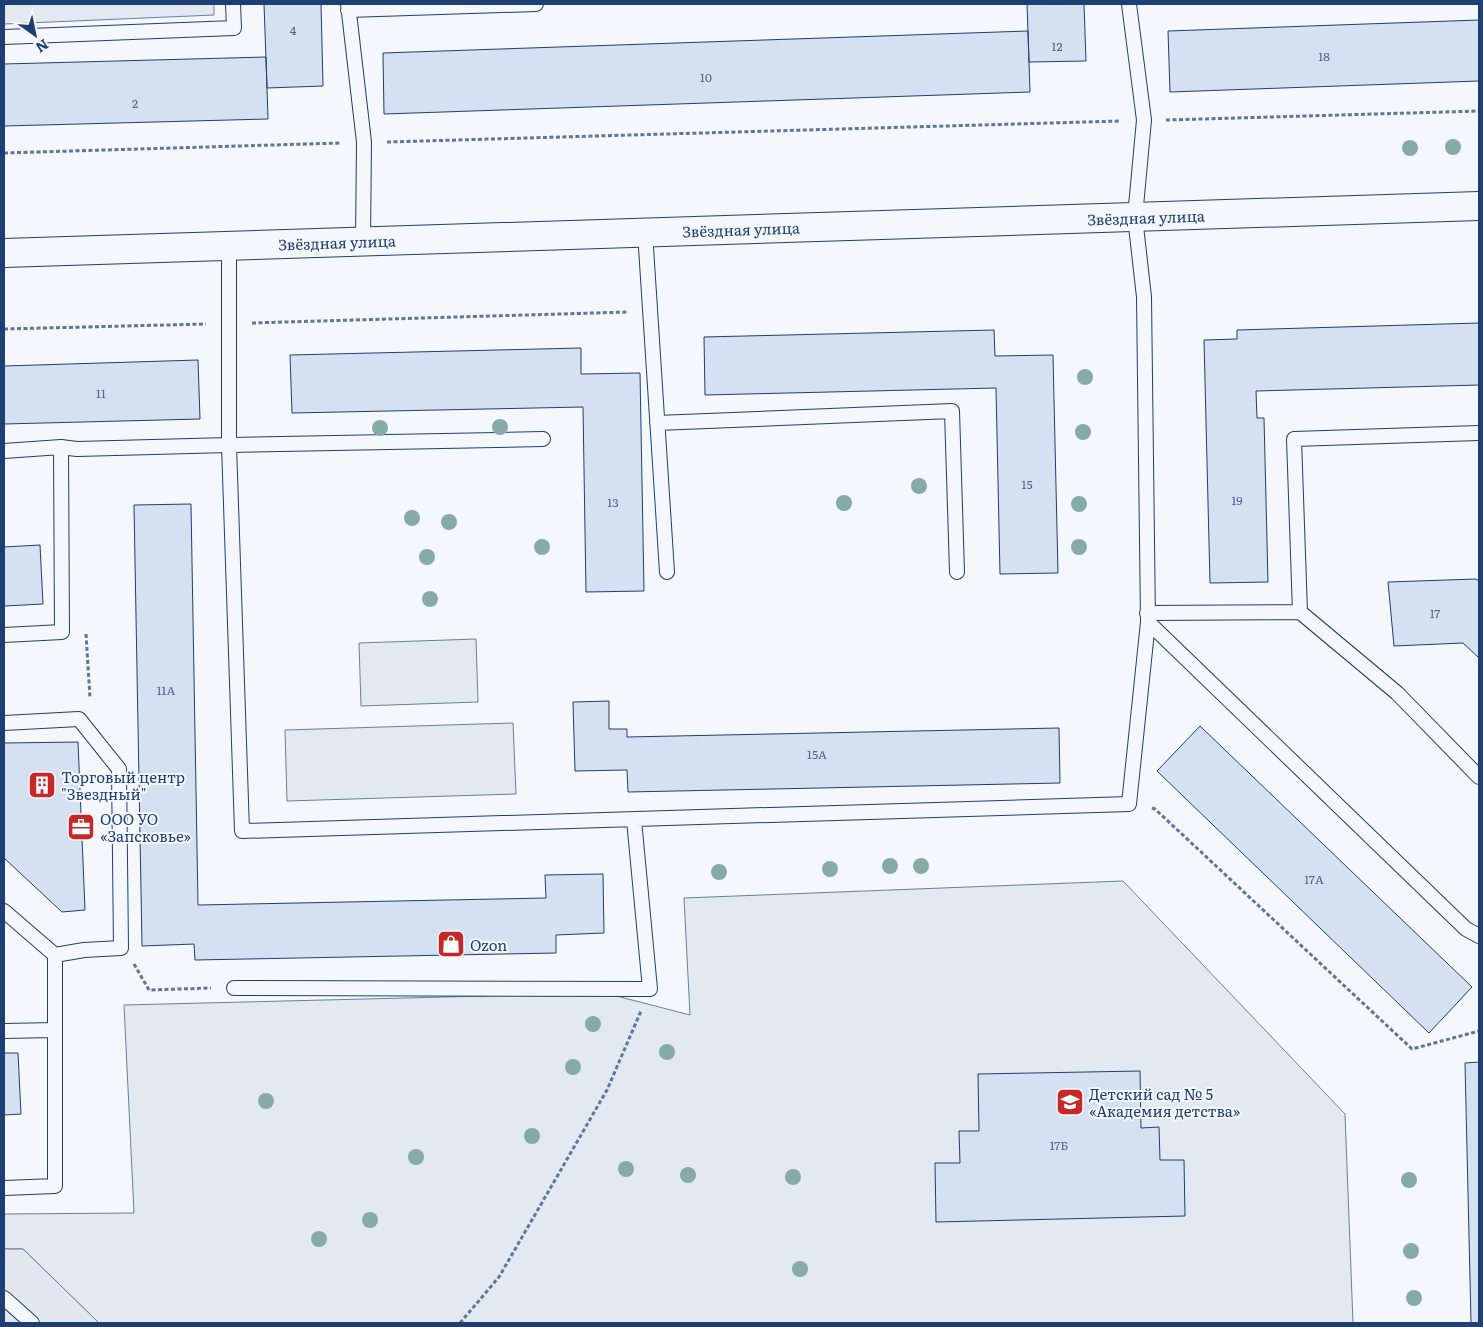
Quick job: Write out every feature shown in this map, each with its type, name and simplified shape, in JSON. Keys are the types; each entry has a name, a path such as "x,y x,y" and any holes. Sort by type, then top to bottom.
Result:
{"street":[{"name":"Звёздная улица","path":"4,252 1479,206"}],"lane":[{"path":"4,37 234,28 233,4"},
{"path":"362,241 364,142 348,7 536,4"},
{"path":"228,246 229,445 242,831 1129,804 1148,618 1144,297 1135,217 1144,120 1129,4 1137,4"},
{"path":"645,232 667,572"},
{"path":"657,423 952,411 957,572"},
{"path":"1300,612 1294,439 1479,433"},
{"path":"4,451 61,447 77,449 543,439"},
{"path":"4,634 62,632 61,447"},
{"path":"1148,618 1300,612 1396,694 1479,777"},
{"path":"1148,618 1466,929 1479,936"},
{"path":"4,723 80,719 119,769 121,948 84,950 55,955"},
{"path":"234,988 650,989 634,820"},
{"path":"4,911 55,955 56,1186 4,1188"},
{"path":"4,1031 55,1030"},
{"path":"4,1298 32,1323"}],"path":[{"path":"4,152 1479,111"},
{"path":"4,329 650,312"},
{"path":"86,628 89,698 94,706"},
{"path":"1129,804 1154,808 1412,1049 1479,1031"},
{"path":"132,959 149,990 234,988"},
{"path":"460,1323 499,1277 607,1090 650,989"}],"shaded area":[{"path":"4,4 214,4 214,15 4,24"},
{"path":"476,639 478,702 361,706 359,643"},
{"path":"513,723 516,794 287,801 285,730"},
{"path":"1123,881 1345,1114 1353,1323 99,1323 23,1249 4,1249 4,1214 134,1213 124,1005 605,993 690,1015 684,898"},
{"path":"4,1249 23,1249 99,1323 4,1323"}],"building":[{"path":"264,4 321,4 323,86 267,88"},
{"path":"1027,4 1084,4 1086,61 1029,62"},
{"path":"1479,20 1479,81 1170,92 1168,31"},
{"path":"1028,31 1030,92 384,114 383,53"},
{"path":"266,57 268,119 4,126 4,64"},
{"path":"1479,323 1479,385 1256,391 1257,418 1264,418 1268,582 1210,583 1204,340 1237,339 1237,330"},
{"path":"994,330 995,356 1053,355 1058,573 1000,574 996,388 705,395 704,337"},
{"path":"581,348 581,374 640,373 644,591 586,592 583,407 292,413 290,355"},
{"path":"198,360 200,419 4,424 4,366"},
{"path":"191,504 198,905 546,898 545,875 603,874 604,933 556,935 556,953 195,960 194,944 142,946 134,505"},
{"path":"40,545 43,604 4,606 4,547"},
{"path":"1476,579 1479,581 1479,658 1463,643 1394,646 1388,582"},
{"path":"609,701 609,729 627,729 627,737 1059,728 1060,783 628,792 627,770 575,771 573,702"},
{"path":"1200,726 1472,987 1429,1033 1157,771"},
{"name":"Торговый центр \"Звездный\"","path":"78,742 85,910 62,912 4,858 4,743"},
{"path":"4,1053 18,1053 21,1114 4,1115"},
{"path":"1479,1062 1479,1323 1471,1323 1465,1063"},
{"path":"1140,1071 1141,1128 1159,1127 1160,1160 1184,1160 1185,1216 936,1222 935,1163 960,1163 959,1131 979,1131 978,1074"}],"place":[{"name":"Торговый центр \"Звездный\"","path":"42,785"},
{"name":"ООО УО «Запсковье»","path":"81,827"},
{"name":"Ozon","path":"451,944"},
{"name":"Детский сад № 5 «Академия детства»","path":"1070,1102"}]}
